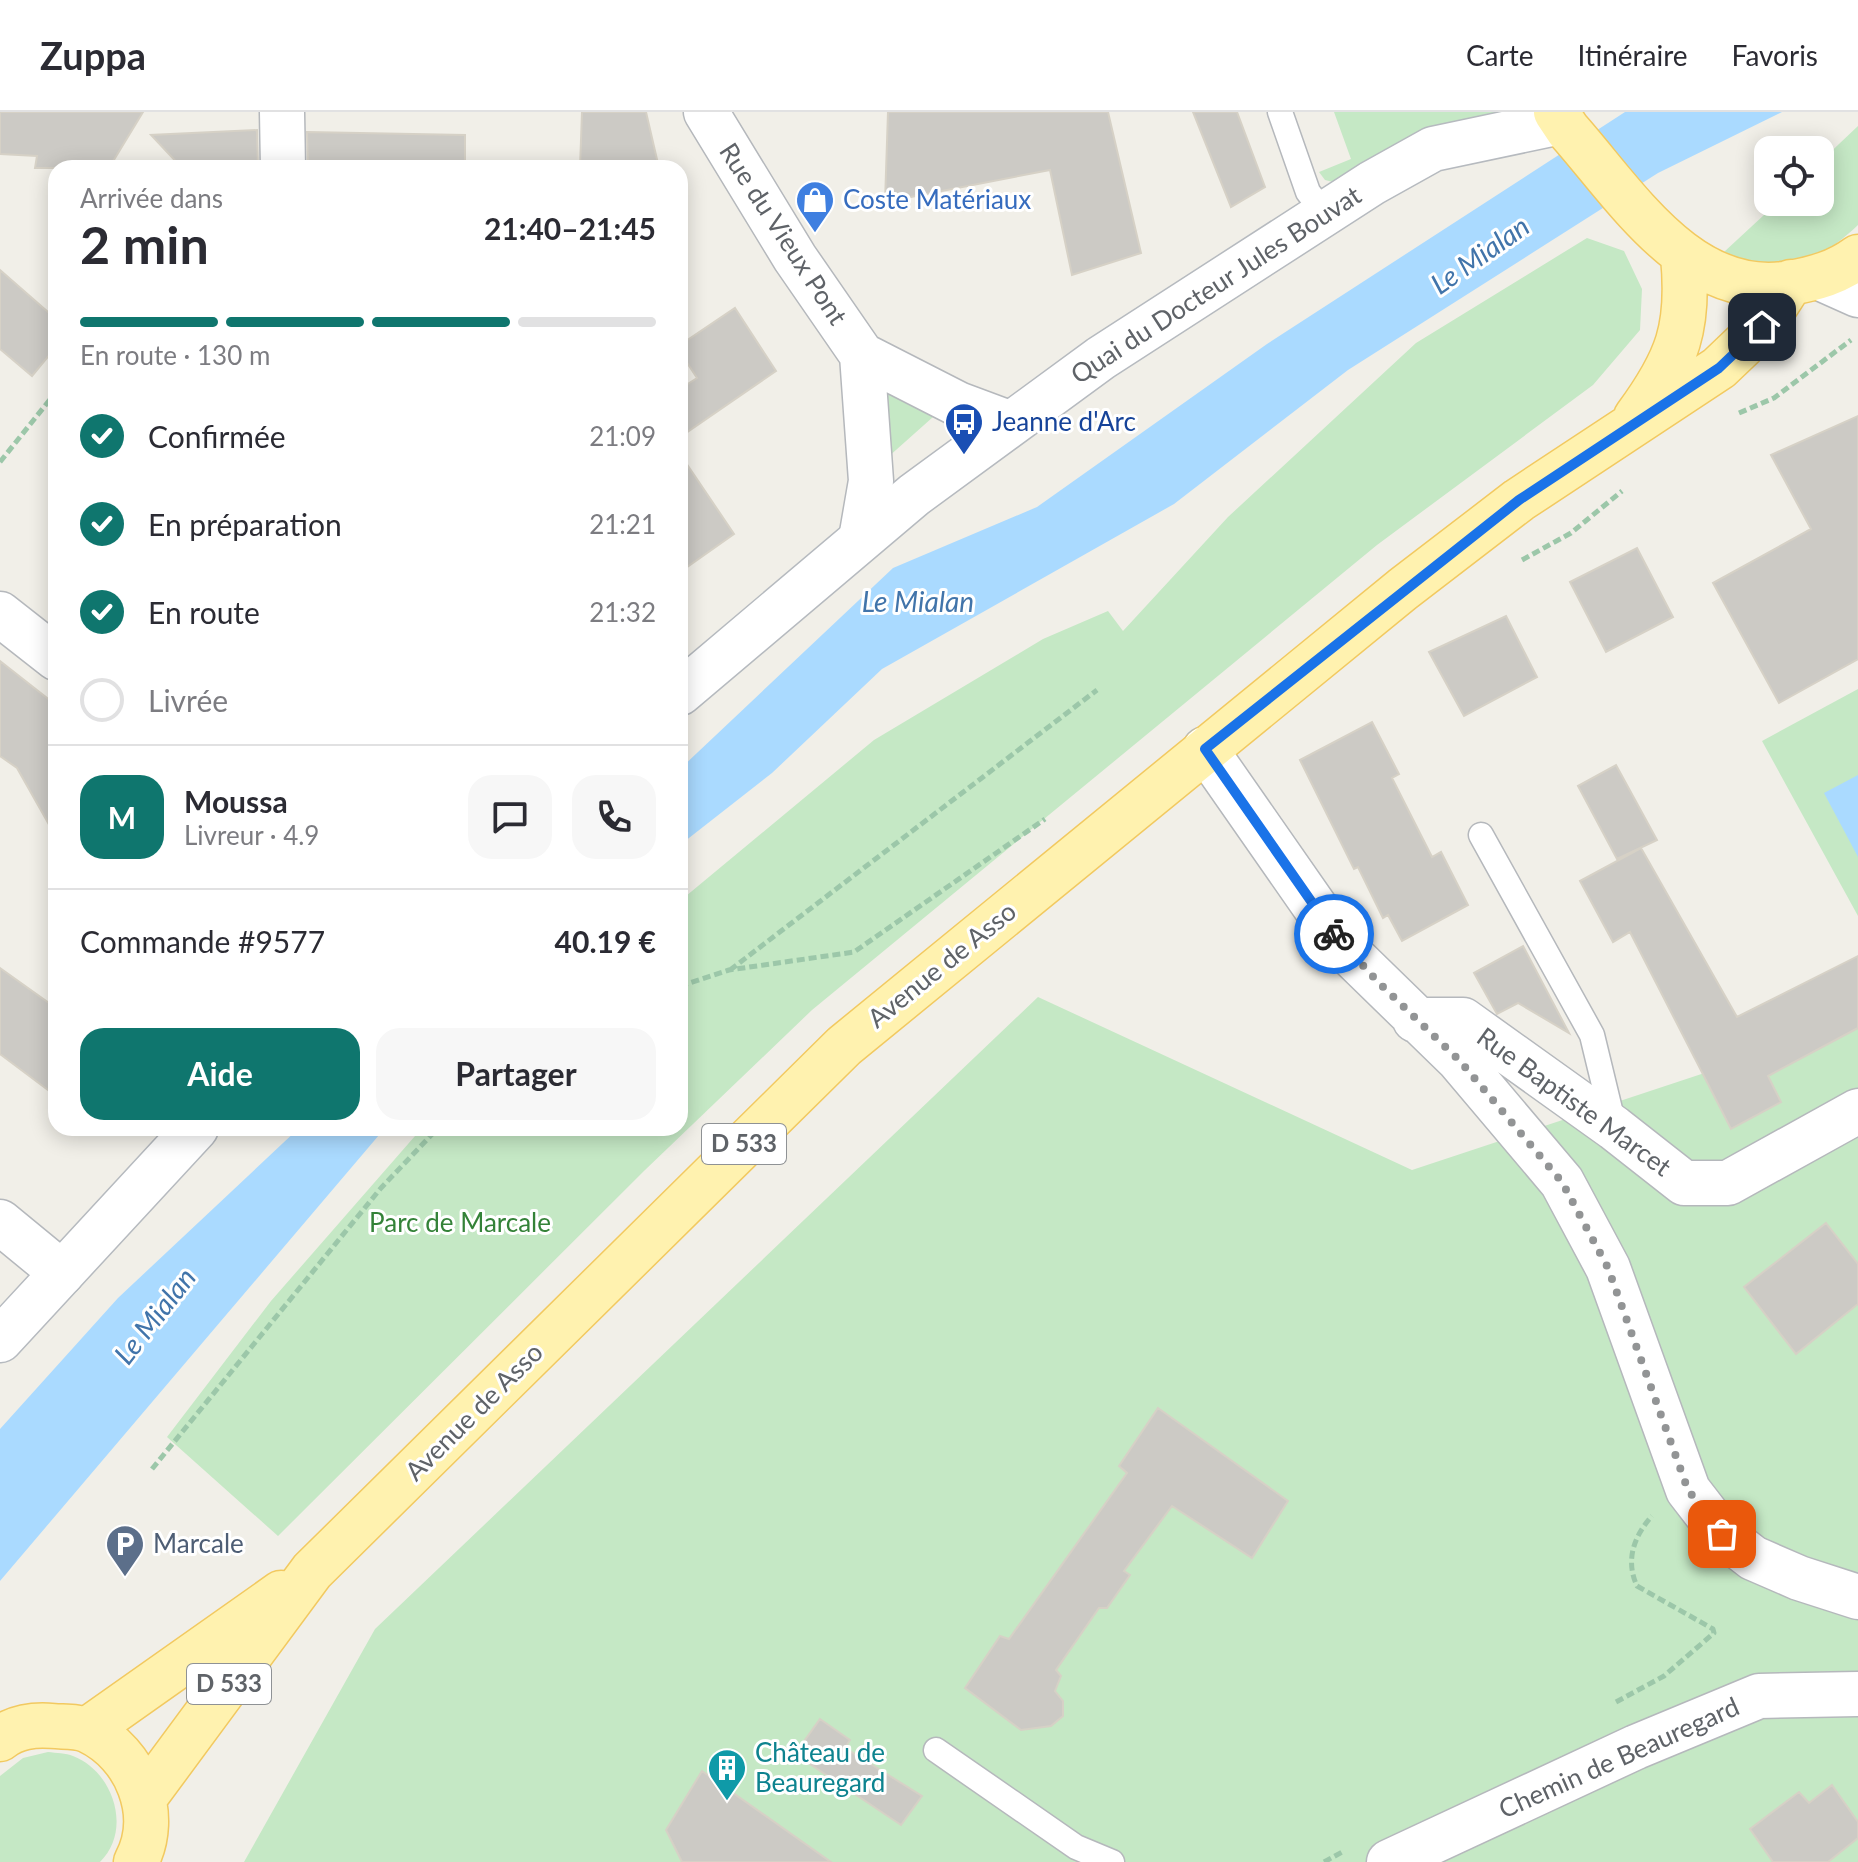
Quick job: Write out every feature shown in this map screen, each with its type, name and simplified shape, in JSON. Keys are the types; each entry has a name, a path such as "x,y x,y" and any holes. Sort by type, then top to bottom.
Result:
{"main road":[{"path":"1562,121 1678,251 1740,282 1823,285 1858,257"},
{"name":"Avenue de Asso","path":"1630,425 1656,389 1685,322 1687,300 1678,251"},
{"name":"Avenue de Asso","path":"145,1797 312,1571 844,1046 1205,749 1472,536 1630,425 1719,368 1762,327 1823,285"},
{"name":"Avenue de Asso","path":"87,1730 312,1571"},
{"path":"0,1739 36,1724 87,1730 121,1752 145,1797 145,1846 136,1862"}],"street":[{"path":"282,112 283,160"},
{"name":"Rue du Vieux Pont","path":"706,112 795,258 862,355 958,404 1009,423"},
{"name":"Quai du Docteur Jules Bouvat","path":"688,686 861,539 1009,423 1101,358 1325,214 1433,149 1562,121"},
{"name":"Rue du Vieux Pont","path":"861,539 871,481 862,355"},
{"path":"0,614 48,652"},
{"path":"1205,749 1343,947 1459,1060 1562,1182 1608,1268 1688,1490 1722,1534 1753,1558 1799,1578 1858,1597"},
{"name":"Rue Baptiste Marcet","path":"1415,1020 1463,1020 1614,1128 1684,1183 1728,1183 1858,1111"},
{"path":"0,1340 189,1136"},
{"path":"0,1222 62,1273"},
{"name":"Chemin de Beauregard","path":"1370,1855 1759,1696 1858,1694"}],"lane":[{"path":"1280,112 1308,192 1325,214"},
{"path":"1481,835 1592,1035 1614,1128"},
{"path":"936,1750 1076,1847 1112,1862"}],"path":[{"path":"0,462 48,402"},
{"path":"729,970 1097,690"},
{"path":"688,983 729,970 854,952 1033,824 1047,818"},
{"path":"152,1469 381,1188 430,1136"},
{"path":"1610,1706 1664,1676 1714,1633 1709,1626 1641,1592 1630,1566 1634,1543 1641,1529 1688,1490"},
{"path":"1324,1862 1370,1855"}],"green space":[{"path":"1334,112 1519,112 1337,183 1325,180 1319,172 1351,159"},
{"path":"1858,126 1858,225 1827,249 1796,263 1762,264 1724,252 1763,216 1834,216 1834,149"},
{"name":"Parc de Marcale","path":"1587,238 1624,251 1642,289 1640,330 1593,385 1377,545 812,1010 688,1129 688,894 874,740 1043,639 1108,611 1123,631 1228,517 1416,343"},
{"path":"877,382 942,409 878,466"},
{"path":"1858,689 1858,916 1762,741"},
{"path":"1038,997 1412,1170 1858,1022 1858,1862 244,1862 375,1629"},
{"name":"Parc de Marcale","path":"415,1136 680,1136 278,1536 167,1437 271,1301"},
{"path":"48,1752 70,1755 87,1764 99,1774 108,1788 117,1818 110,1849 100,1862 0,1862 0,1776 23,1758"}],"water":[{"name":"Le Mialan","path":"1625,112 1782,112 1658,173 1348,370 1174,504 882,669 772,773 688,839 688,761 893,568 1037,507 1267,344"},
{"path":"1858,775 1858,857 1824,793"},
{"name":"Le Mialan","path":"290,1136 378,1136 0,1581 0,1429 118,1298"}],"building":[{"path":"0,112 143,112 114,160 48,160 48,168 35,168 37,156 0,154"},
{"path":"582,112 646,112 657,160 580,160"},
{"path":"888,112 1108,112 1141,253 1072,275 1050,170 885,202"},
{"path":"1193,112 1237,112 1265,187 1231,207"},
{"path":"257,130 258,160 174,160 151,135"},
{"path":"307,132 465,135 465,160 308,160"},
{"path":"0,270 48,312 48,357 32,376 0,349"},
{"path":"735,308 776,371 688,432 688,384 697,378 688,364 688,340"},
{"path":"1858,416 1858,659 1779,703 1713,583 1811,529 1771,455"},
{"path":"688,466 734,534 688,566"},
{"path":"1637,548 1673,617 1606,652 1570,582"},
{"path":"1506,616 1537,677 1464,716 1429,652"},
{"path":"0,661 48,699 48,823 17,768 0,756"},
{"path":"1372,722 1399,774 1392,778 1432,857 1441,852 1468,905 1402,941 1388,915 1383,918 1358,867 1354,869 1300,760"},
{"path":"1616,765 1657,840 1617,859 1578,786"},
{"path":"1641,848 1737,1017 1858,956 1858,1028 1768,1076 1781,1102 1731,1129 1630,932 1613,942 1580,881"},
{"path":"1523,946 1569,1033 1518,1003 1497,1014 1474,973"},
{"path":"0,968 48,1002 48,1090 0,1054"},
{"path":"1826,1223 1858,1264 1858,1304 1796,1354 1744,1287"},
{"path":"1158,1408 1288,1501 1252,1558 1172,1506 1124,1571 1130,1575 1107,1608 1099,1608 1056,1670 1061,1676 1055,1691 1063,1701 1063,1716 1051,1726 1021,1730 965,1688 1000,1636 1009,1639 1127,1473 1119,1466"},
{"path":"820,1719 850,1740 845,1748 922,1796 901,1825 795,1754"},
{"name":"Château de Beauregard","path":"702,1771 831,1862 682,1862 666,1830"},
{"path":"1832,1785 1858,1822 1858,1838 1828,1862 1773,1862 1750,1829 1799,1792 1809,1803"}],"way so far":[{"path":"1334,934 1415,1020 1459,1060 1562,1182 1608,1268 1688,1490 1722,1534"}],"place":[{"name":"Coste Matériaux","path":"815,234"},
{"name":"Jeanne d'Arc","path":"964,456"},
{"name":"Marcale","path":"125,1578"},
{"name":"Château de Beauregard","path":"727,1802"}],"route":[{"path":"1334,934 1205,749 1519,500 1719,368 1762,327"}]}
